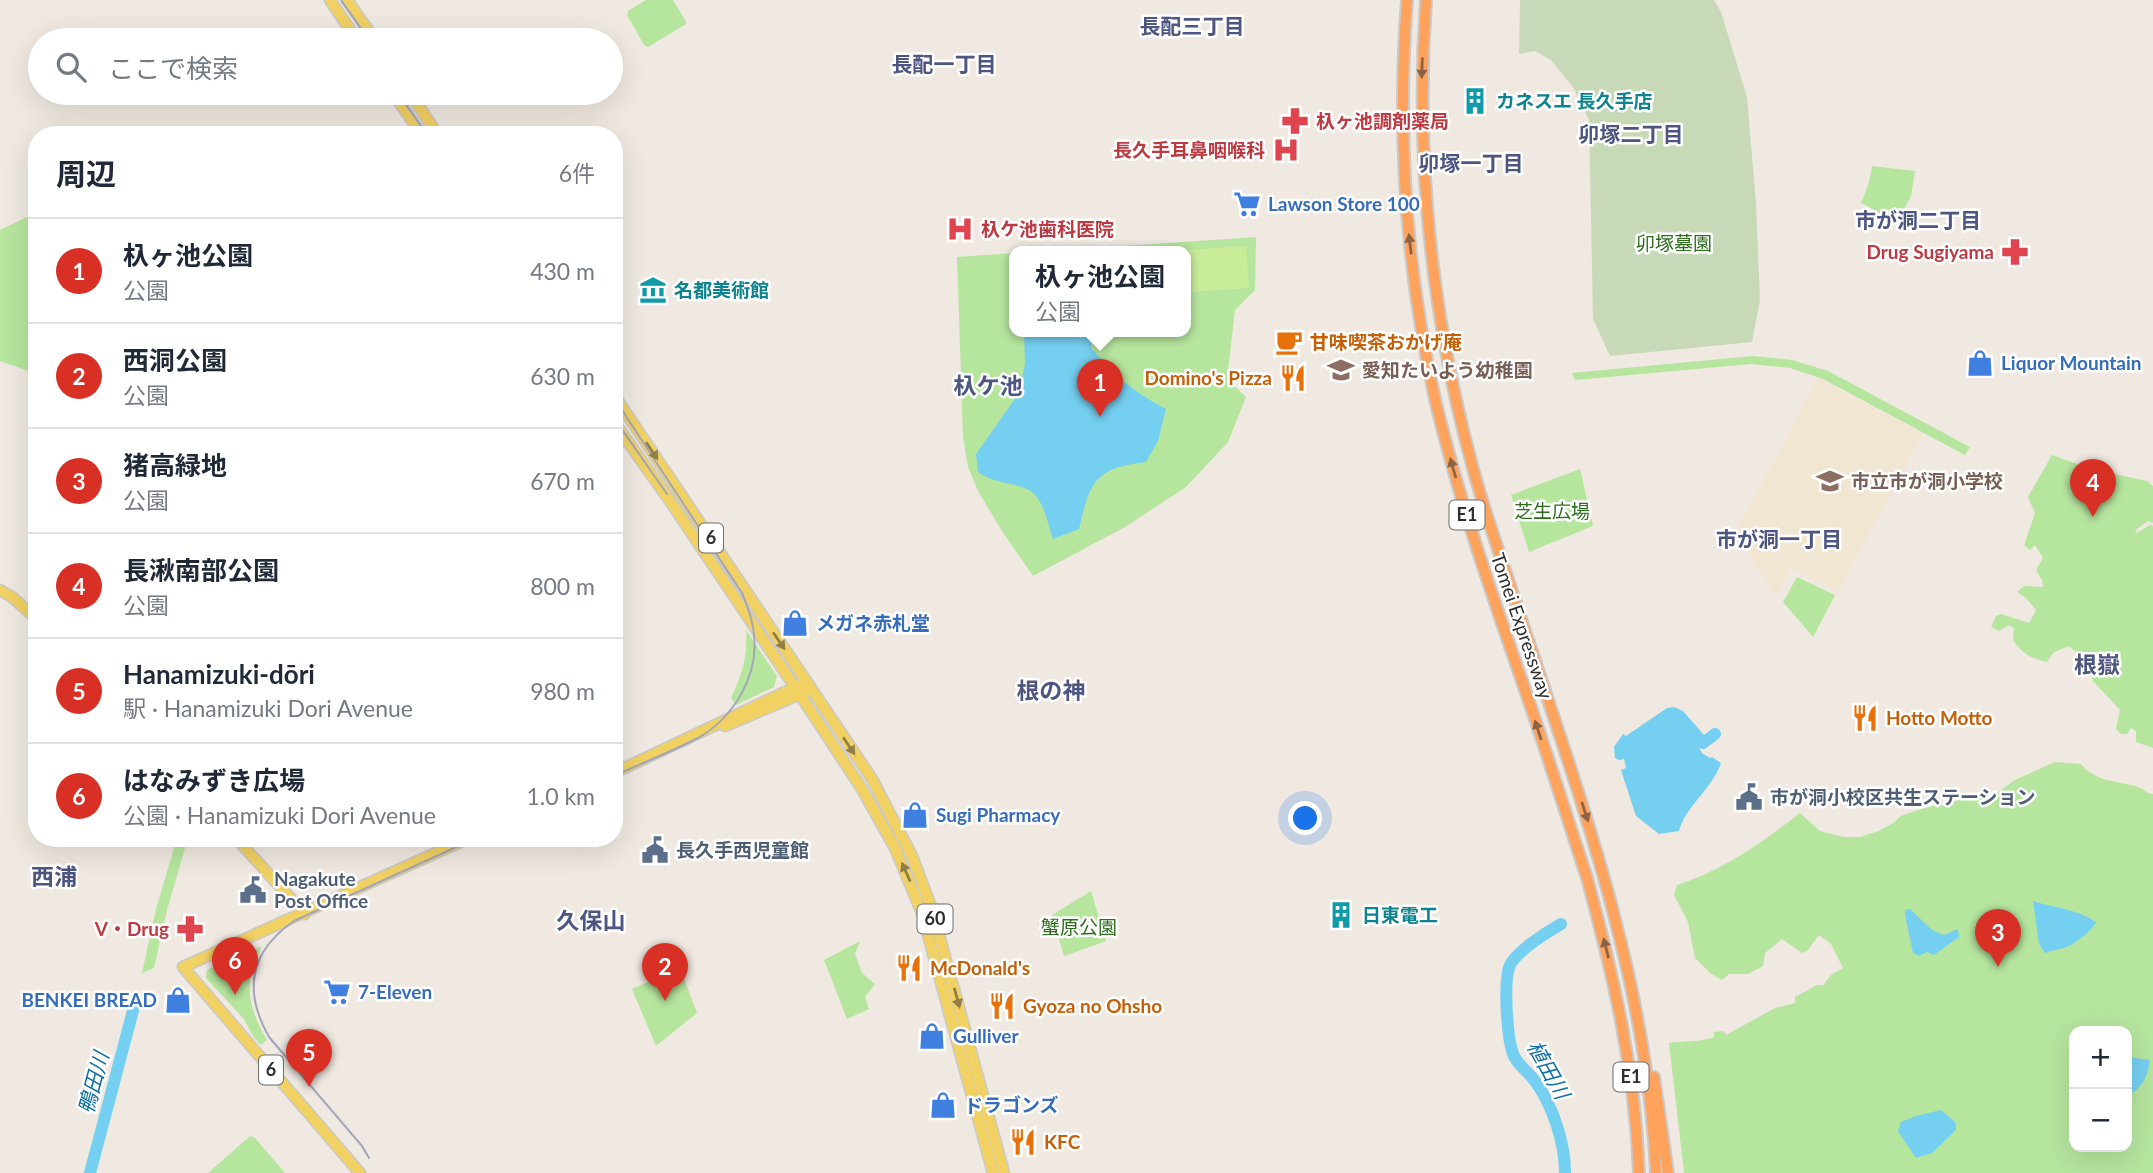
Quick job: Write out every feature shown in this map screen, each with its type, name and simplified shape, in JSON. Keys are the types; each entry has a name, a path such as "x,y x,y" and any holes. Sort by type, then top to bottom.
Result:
{"highway":[{"name":"Tomei Expressway","path":"1407,0 1402,110 1409,232 1415,292 1433,385 1451,465 1587,878 1625,1035 1637,1141 1636,1173"},
{"name":"Tomei Expressway","path":"1426,0 1420,111 1423,174 1436,289 1454,388 1486,513 1601,863 1641,1038 1650,1095 1656,1173"},
{"path":"1601,863 1647,1038 1668,1173"}],"main road":[{"path":"330,0 349,28"},
{"path":"347,0 367,28"},
{"path":"401,105 416,126"},
{"path":"418,105 432,126"},
{"name":"6","path":"623,408 809,685"},
{"name":"6","path":"623,435 797,690"},
{"path":"0,590 28,611"},
{"path":"623,769 698,735 734,715 809,685"},
{"name":"60","path":"809,685 872,779 912,856 932,909 1004,1173"},
{"name":"60","path":"797,690 883,824 911,884 934,952 993,1173"},
{"path":"244,847 305,914"},
{"name":"6","path":"360,1173 183,967 450,847"}],"shaded area":[{"name":"市立市が洞小学校","path":"1818,378 1923,434 1838,592 1791,568 1776,595 1752,559 1738,528"}],"green space":[{"path":"646,0 673,0 686,22 648,47 644,45 627,15 628,11"},
{"name":"卯塚墓園","path":"1520,0 1714,0 1721,12 1747,97 1756,204 1760,300 1752,342 1610,356 1593,319 1589,120 1573,87 1551,60 1535,51 1519,54"},
{"path":"1872,166 1915,171 1911,196 1897,222 1861,203"},
{"path":"28,216 28,371 0,361 0,230"},
{"path":"1256,237 1255,290 1235,310 1227,379 1246,397 1228,442 1186,487 1125,527 1033,576 978,491 968,467 963,437 957,257 1009,253 1009,337 1191,337 1191,246 1124,246"},
{"path":"1246,246 1249,288 1192,292 1191,250"},
{"path":"1753,356 1792,360 1828,371 1970,447 1965,455 1823,379 1790,368 1751,364 1575,380 1572,373"},
{"path":"2052,455 2088,468 2147,481 2153,486 2153,523 2148,521 2137,529 2135,534 2150,525 2153,526 2153,748 2136,742 2136,731 2131,728 2127,734 2121,734 2116,729 2120,710 2092,680 2094,662 2079,655 2069,646 2054,652 2047,662 2036,659 2027,655 2013,640 2014,628 2009,625 1999,631 1991,627 1996,616 2001,614 2029,623 2036,610 2017,592 2024,586 2043,587 2036,570 2043,558 2035,545 2030,550 2024,545 2035,513 2028,497"},
{"name":"芝生広場","path":"1580,469 1593,526 1529,552 1511,495"},
{"path":"1797,577 1835,595 1813,637 1783,602"},
{"path":"746,630 777,676 774,687 736,705 731,698 743,665"},
{"path":"2055,762 2081,764 2100,778 2138,787 2153,794 2153,1173 1684,1173 1669,1043 1709,1039 1714,1037 1714,1032 1723,1031 1726,1035 1775,1008 1795,1003 1795,997 1817,985 1823,985 1832,974 1843,968 1831,944 1819,935 1808,950 1802,953 1782,939 1765,953 1763,966 1748,974 1729,974 1722,980 1711,974 1695,958 1688,922 1674,895 1677,885 1726,864 1800,813 1820,831 1844,837 1860,837 1878,831 1901,816 1918,810 1994,795 2015,780"},
{"path":"174,847 185,847 154,968 142,973 156,909"},
{"name":"蟹原公園","path":"1091,891 1106,941 1064,956 1052,915"},
{"path":"860,941 855,954 862,973 875,984 865,997 869,1009 847,1019 824,960"},
{"path":"262,946 250,982 255,1016 267,1040 261,1045 244,1019 206,978 207,970"},
{"path":"680,968 697,1013 656,1046 632,989"},
{"path":"250,1136 254,1137 285,1173 208,1173"}],"water":[{"name":"杁ケ池","path":"1024,337 1092,337 1091,348 1117,375 1166,409 1158,441 1146,462 1105,473 1092,488 1079,529 1053,539 1043,507 1032,492 978,472 976,454 1019,393 1025,364"},
{"path":"1674,707 1683,711 1704,735 1701,740 1705,745 1699,747 1702,753 1721,763 1682,822 1679,831 1659,834 1636,816 1621,770 1626,768 1624,759 1615,758 1614,747 1623,734 1626,736 1667,708"},
{"path":"2033,901 2074,911 2096,922 2072,944 2045,953 2039,944"},
{"path":"1910,909 1932,930 1944,935 1958,929 1959,937 1934,955 1927,952 1919,956 1913,953 1905,915 1905,910"},
{"path":"2132,1058 2150,1060 2148,1071 2137,1090 2132,1093"},
{"path":"1941,1110 1955,1122 1956,1130 1932,1153 1916,1158 1898,1131 1901,1122"}],"waterway":[{"path":"1703,743 1715,734"},
{"name":"植田川","path":"1561,924 1533,942 1510,965 1506,997 1509,1038 1514,1056 1535,1081 1552,1113 1563,1149 1565,1173"},
{"name":"鴨田川","path":"90,1173 135,1003"}],"tram line":[{"path":"341,0 361,28"},
{"path":"406,105 421,126"},
{"path":"623,412 742,593 754,635 752,666 748,680 722,719 698,738 623,772"},
{"path":"623,431 667,494"},
{"path":"369,1158 362,1146 269,1037 256,1004 255,973 267,946 294,921 456,847"}],"place":[{"name":"カネスエ 長久手店","path":"1475,101"},
{"name":"杁ヶ池調剤薬局","path":"1295,121"},
{"name":"長久手耳鼻咽喉科","path":"1286,150"},
{"name":"Lawson Store 100","path":"1247,204"},
{"name":"杁ケ池歯科医院","path":"960,229"},
{"name":"Drug Sugiyama","path":"2015,252"},
{"name":"名都美術館","path":"653,290"},
{"name":"甘味喫茶おかげ庵","path":"1289,342"},
{"name":"Liquor Mountain","path":"1980,363"},
{"name":"愛知たいよう幼稚園","path":"1341,370"},
{"name":"Domino's Pizza","path":"1293,378"},
{"name":"杁ヶ池公園","path":"1100,417"},
{"name":"市立市が洞小学校","path":"1830,481"},
{"name":"長湫南部公園","path":"2093,517"},
{"name":"メガネ赤札堂","path":"795,623"},
{"name":"Hotto Motto","path":"1865,718"},
{"name":"市が洞小校区共生ステーション","path":"1749,797"},
{"name":"Sugi Pharmacy","path":"915,815"},
{"name":"長久手西児童館","path":"655,850"},
{"name":"Nagakute Post Office","path":"253,890"},
{"name":"日東電工","path":"1341,915"},
{"name":"V・Drug","path":"190,929"},
{"name":"猪高緑地","path":"1998,967"},
{"name":"McDonald's","path":"909,968"},
{"name":"7-Eleven","path":"337,992"},
{"name":"はなみずき広場","path":"235,995"},
{"name":"BENKEI BREAD","path":"178,1000"},
{"name":"西洞公園","path":"665,1001"},
{"name":"Gyoza no Ohsho","path":"1002,1006"},
{"name":"Gulliver","path":"932,1036"},
{"name":"Hanamizuki-dōri","path":"309,1087"},
{"name":"ドラゴンズ","path":"943,1105"},
{"name":"KFC","path":"1023,1142"}],"district":[{"name":"長配三丁目","path":"1192,27"},
{"name":"長配一丁目","path":"944,65"},
{"name":"卯塚二丁目","path":"1631,135"},
{"name":"卯塚一丁目","path":"1471,164"},
{"name":"市が洞二丁目","path":"1918,221"},
{"name":"杁ケ池","path":"988,386"},
{"name":"市が洞一丁目","path":"1779,540"},
{"name":"根嶽","path":"2097,665"},
{"name":"根の神","path":"1051,691"},
{"name":"西浦","path":"54,877"},
{"name":"久保山","path":"591,921"}]}
